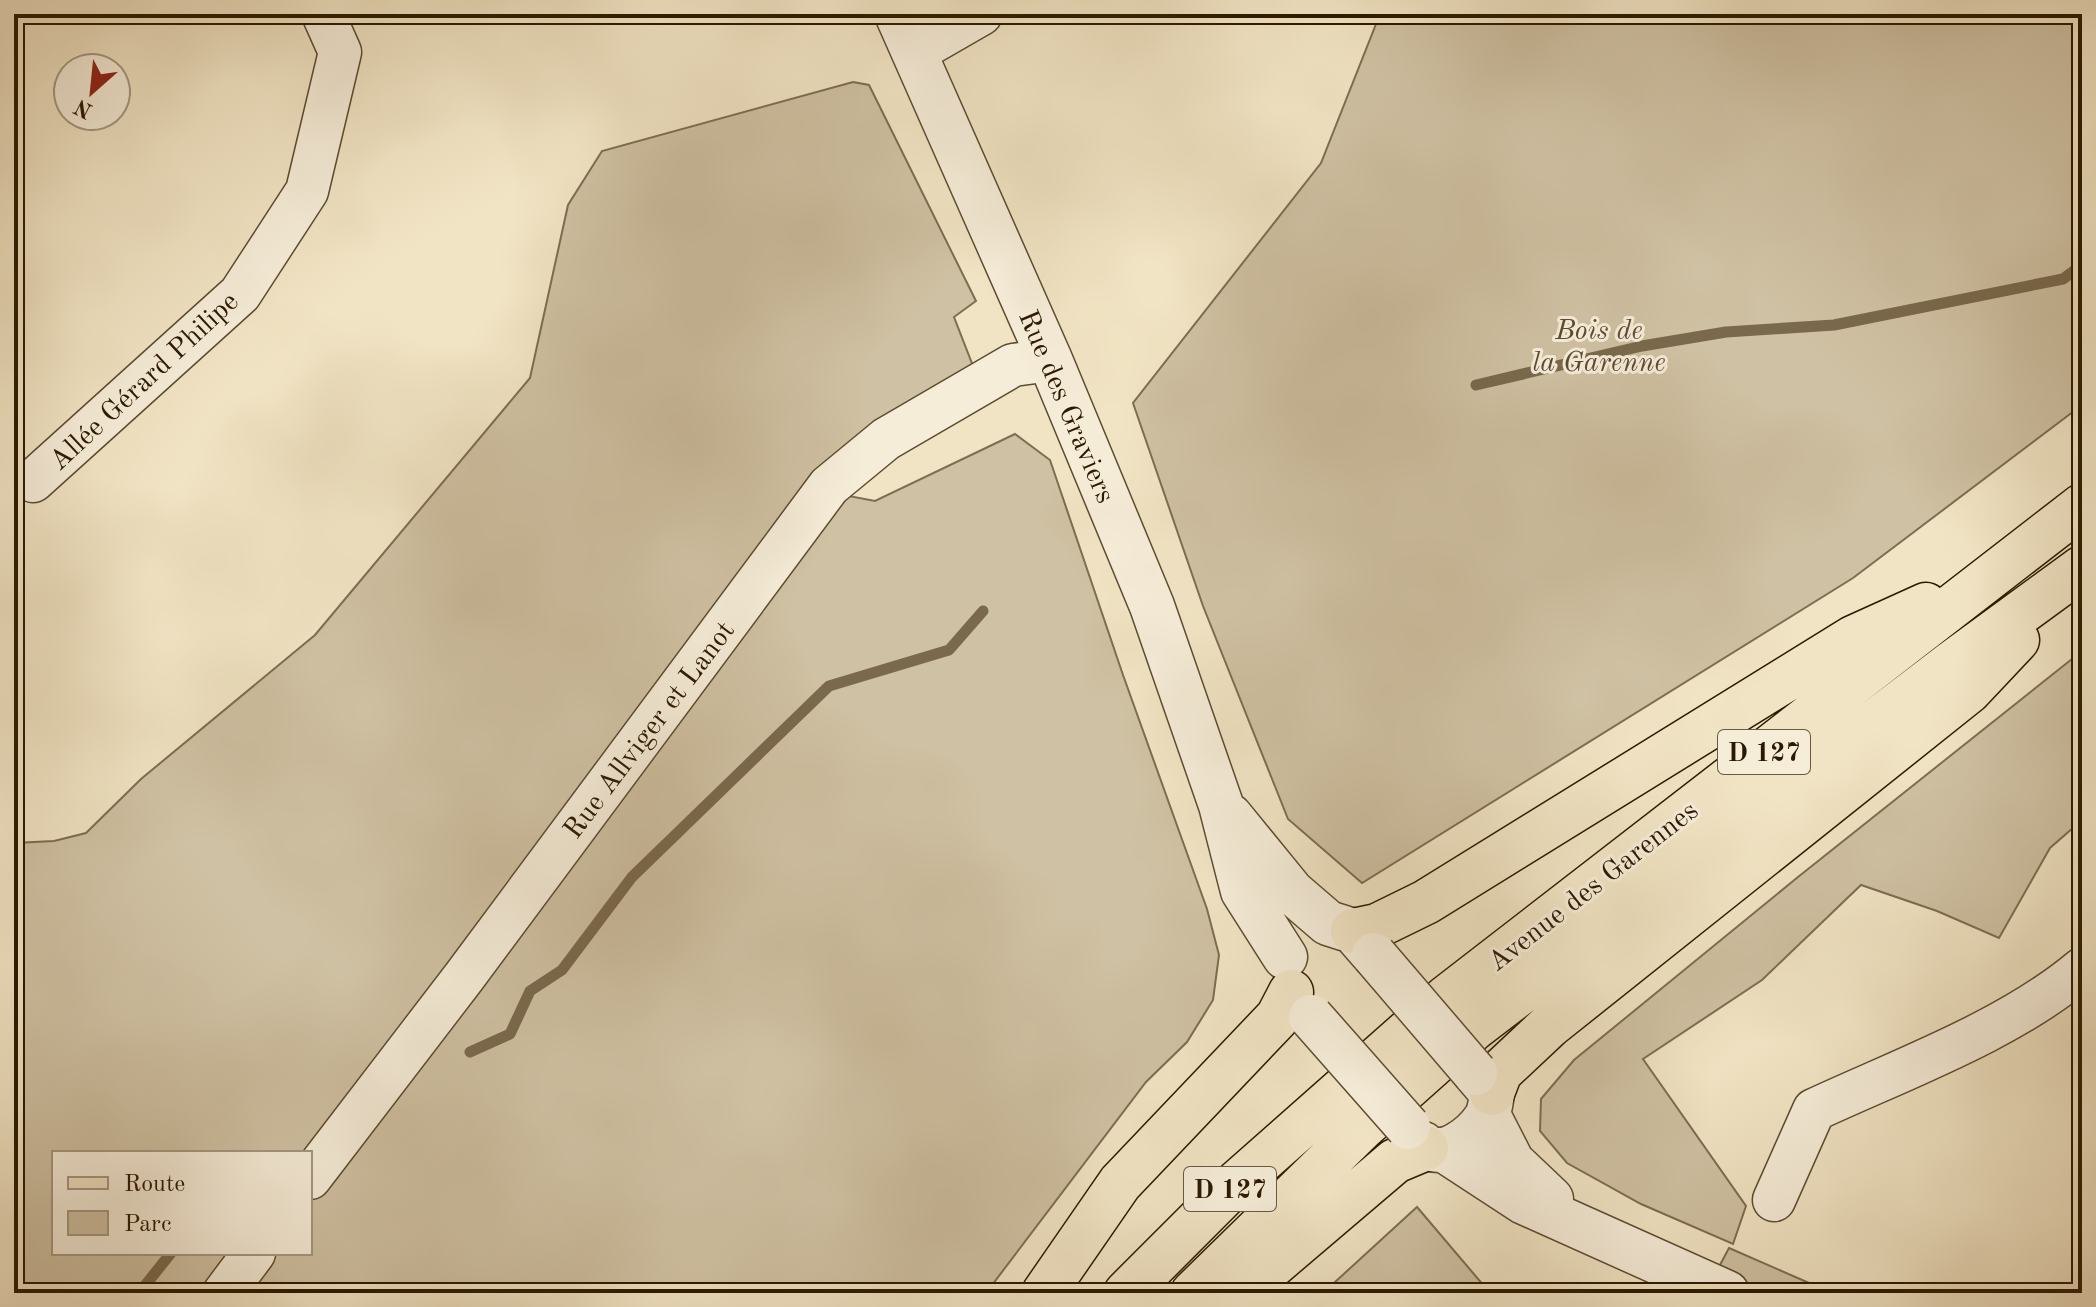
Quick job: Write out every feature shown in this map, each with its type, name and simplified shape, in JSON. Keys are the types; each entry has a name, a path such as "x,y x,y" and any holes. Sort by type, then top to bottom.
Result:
{"main road":[{"name":"Avenue des Garennes","path":"1126,1293 1231,1188 1446,998 2082,506"},
{"name":"Avenue des Garennes","path":"1193,1293 1363,1127 1474,1028 1952,663 2082,570"},
{"path":"1485,1094 1500,1072 1549,1026 1969,691 2082,570"},
{"path":"1352,936 1426,902 1853,638 1993,575"},
{"path":"1044,1293 1120,1183 1278,1017 1296,989"},
{"path":"1244,1293 1395,1161 1426,1142"}],"street":[{"name":"Allée Gérard Philipe","path":"33,481 240,294 307,191 340,52 323,14"},
{"path":"906,33 981,14"},
{"name":"Rue des Graviers","path":"906,33 1050,360 1152,606 1221,805 1243,891 1296,989 1426,1142 1524,1202 1727,1293"},
{"name":"Rue Allviger et Lanot","path":"312,1175 464,977 829,486 886,439 1013,365 1050,360"},
{"name":"Rue des Graviers","path":"1221,805 1292,892 1352,936 1485,1094 1512,1162 1582,1228"},
{"path":"1296,989 1352,936"},
{"path":"1774,1200 1814,1110 2016,1016 2082,969"},
{"path":"1426,1142 1473,1135 1485,1094"},
{"path":"224,1293 252,1255"}],"green space":[{"name":"Bois de la Garenne","path":"1380,14 2082,14 2082,405 1853,578 1362,883 1288,819 1203,606 1133,403 1321,163"},
{"path":"853,82 869,85 976,301 954,317 973,366 838,494 875,501 1015,434 1050,460 1207,909 1219,955 1213,1000 1187,1042 1146,1082 986,1293 202,1293 230,1255 312,1255 312,1151 52,1151 52,1255 227,1255 199,1293 14,1293 14,843 54,841 86,833 141,779 315,635 530,378 568,205 602,151"},
{"path":"2082,651 2082,820 2050,848 1999,938 1937,911 1861,885 1762,980 1643,1059 1746,1206 1733,1244 1641,1204 1567,1163 1540,1131 1541,1099 1574,1060"},
{"path":"1417,1207 1490,1293 1323,1293"},
{"path":"1729,1248 1832,1293 1705,1293"}],"waterway":[{"path":"1476,385 1642,346 1726,332 1834,325 2063,279 2082,265"},
{"path":"470,1052 510,1034 530,991 562,970 632,877 829,686 949,650 983,611"},
{"path":"139,1293 169,1255"}]}
